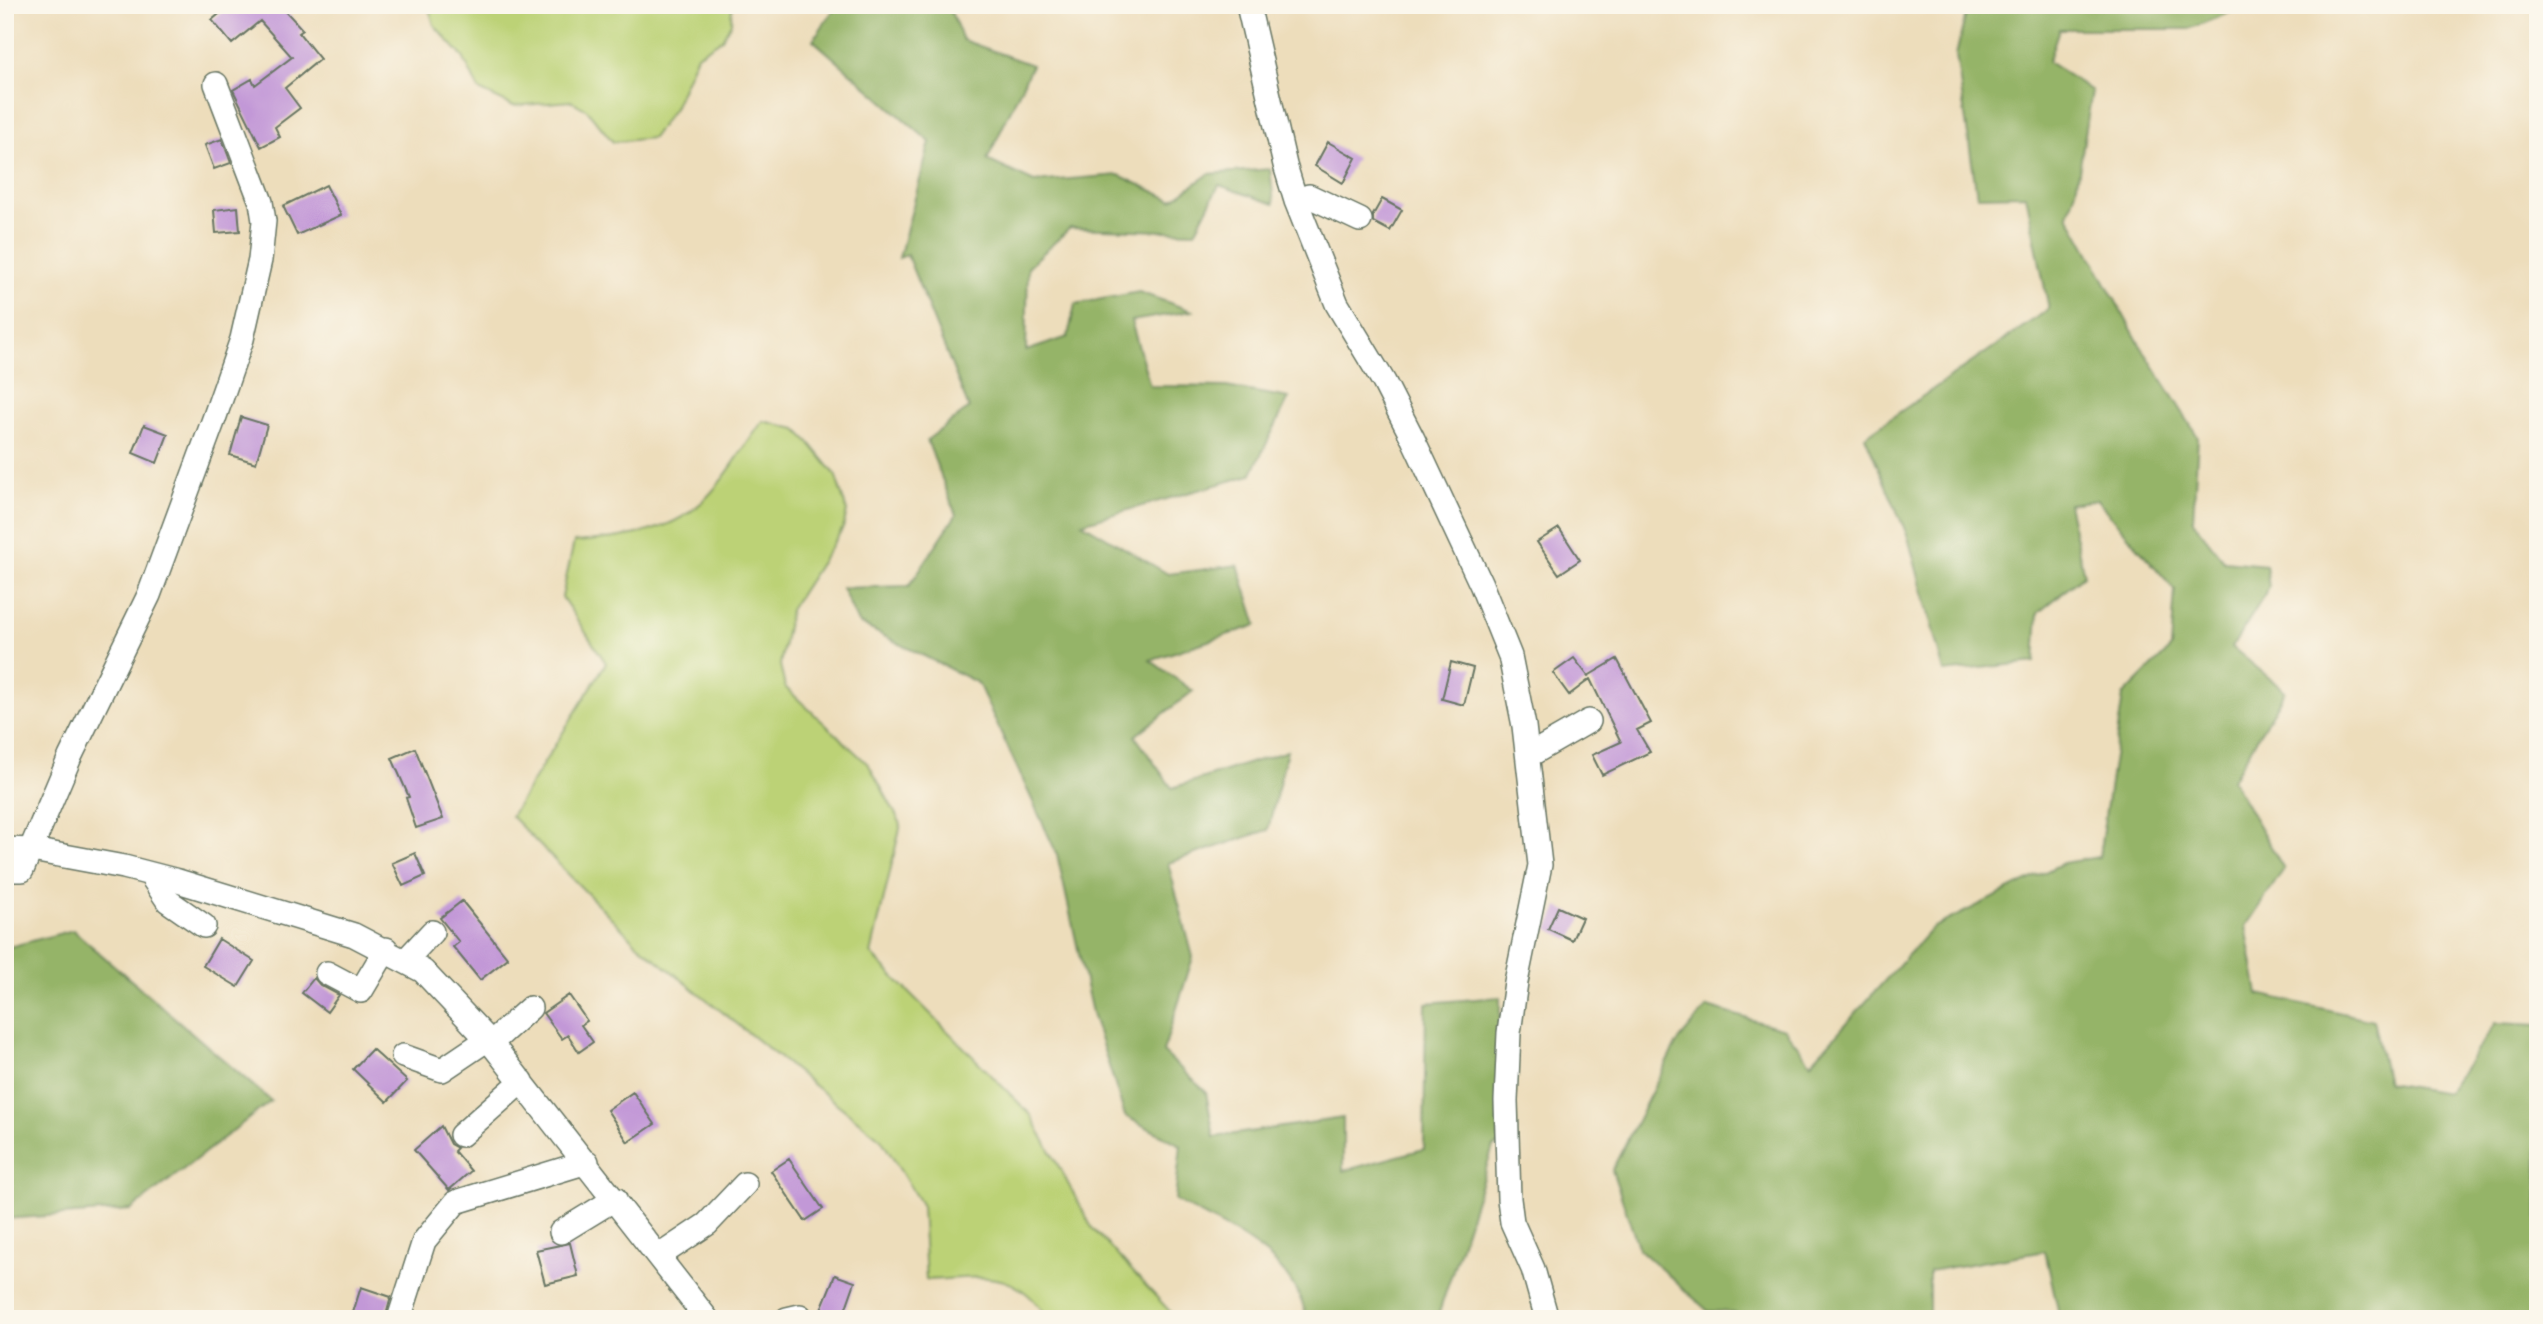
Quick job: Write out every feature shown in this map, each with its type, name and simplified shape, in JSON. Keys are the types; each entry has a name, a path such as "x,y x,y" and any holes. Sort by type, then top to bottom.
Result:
{"street":[{"path":"1248,5 1296,201 1337,304 1384,382 1481,584 1510,656 1528,757 1540,864 1516,982 1509,1033 1507,1154 1512,1222 1533,1269 1547,1319"},
{"path":"5,870 22,870 70,757 149,595 242,339 260,260 264,221 257,190 216,83"},
{"path":"1296,201 1309,196 1360,220"},
{"path":"1528,757 1589,721"},
{"path":"5,849 32,850 150,874 292,915 354,935 424,971 490,1041 587,1162 659,1256 701,1317"},
{"path":"150,874 168,901 204,926"},
{"path":"327,974 360,991 396,955 432,932"},
{"path":"403,1055 442,1070 490,1041 530,1008"},
{"path":"461,1135 522,1081"},
{"path":"399,1319 424,1241 456,1202 587,1162"},
{"path":"659,1256 707,1224 745,1184"},
{"path":"561,1232 615,1199"}],"green space":[{"path":"428,5 732,5 731,23 722,39 697,55 674,108 652,138 613,142 587,110 571,101 513,106 479,90 463,57 434,25"},
{"path":"837,5 948,5 963,40 1032,65 987,160 1034,182 1119,175 1172,200 1209,174 1270,169 1274,204 1219,185 1195,232 1070,228 1028,267 1026,351 1068,337 1075,304 1139,292 1192,311 1131,321 1150,386 1226,387 1289,398 1251,475 1082,523 1168,574 1238,565 1257,625 1150,660 1193,691 1135,736 1172,788 1287,751 1268,830 1168,863 1193,957 1163,1052 1206,1092 1214,1137 1343,1118 1343,1171 1424,1149 1426,1003 1500,997 1499,1145 1493,1147 1437,1319 1307,1319 1299,1296 1288,1277 1273,1261 1237,1234 1175,1200 1181,1145 1125,1116 1092,1013 1057,854 978,683 858,623 842,588 909,586 956,515 927,440 969,408 907,255 899,258 930,142 813,40"},
{"path":"1968,5 2248,5 2189,29 2059,29 2048,62 2092,91 2076,190 2068,215 2139,343 2198,437 2193,521 2224,561 2266,565 2269,588 2232,647 2285,691 2232,780 2284,869 2246,926 2258,994 2373,1020 2387,1083 2447,1093 2496,1023 2538,1025 2538,1319 2060,1319 2045,1251 1929,1271 1929,1319 1745,1319 1734,1312 1708,1311 1639,1249 1612,1170 1676,1044 1707,1007 1784,1029 1811,1063 1932,928 2063,863 2099,857 2123,696 2171,648 2175,590 2097,500 2068,504 2084,575 2038,613 2035,662 1944,672 1908,537 1865,436 2049,309 2026,195 1977,196 1956,55"},
{"path":"763,421 796,429 809,442 835,474 847,511 843,528 790,610 780,665 785,687 869,765 901,824 871,954 1031,1115 1092,1228 1177,1319 1048,1319 1023,1290 1009,1283 980,1277 926,1280 922,1206 881,1139 636,943 511,816 606,663 562,597 574,542 641,533 673,522 688,513 718,485"},
{"path":"73,930 271,1101 131,1210 5,1219 5,948"}],"building":[{"path":"230,5 280,5 303,30 299,33 320,59 285,88 300,108 275,127 280,137 261,147 233,90 252,79 255,85 292,57 260,21 232,44 212,20"},
{"path":"222,139 231,163 214,169 205,145"},
{"path":"1328,142 1356,158 1343,183 1315,166"},
{"path":"326,185 341,215 297,235 283,206"},
{"path":"1382,199 1402,210 1390,231 1373,222 1373,215"},
{"path":"238,207 240,231 216,233 214,210"},
{"path":"241,417 267,425 256,463 230,455"},
{"path":"144,425 168,434 157,463 133,453"},
{"path":"1559,528 1580,560 1559,574 1537,542"},
{"path":"1574,658 1588,676 1617,659 1651,723 1637,730 1650,752 1602,775 1592,755 1621,742 1590,679 1569,695 1553,673"},
{"path":"1451,662 1473,668 1464,705 1442,699"},
{"path":"415,748 443,819 416,828 406,798 409,797 392,758"},
{"path":"415,853 425,876 403,886 392,863"},
{"path":"462,901 508,958 480,980 453,947 459,942 440,918"},
{"path":"1558,907 1582,918 1572,940 1548,929"},
{"path":"219,939 254,961 238,987 203,966"},
{"path":"314,978 320,985 339,995 327,1012 302,993"},
{"path":"569,995 587,1021 581,1025 593,1042 579,1052 568,1035 562,1039 543,1013"},
{"path":"372,1049 407,1081 387,1102 353,1069"},
{"path":"633,1092 655,1124 628,1142 607,1110"},
{"path":"441,1126 450,1144 457,1148 454,1151 471,1171 449,1190 414,1150"},
{"path":"789,1159 823,1209 805,1221 771,1171"},
{"path":"570,1243 578,1276 545,1284 536,1250"},
{"path":"835,1275 855,1282 842,1319 817,1319"},
{"path":"361,1287 391,1297 385,1319 351,1319"}]}
